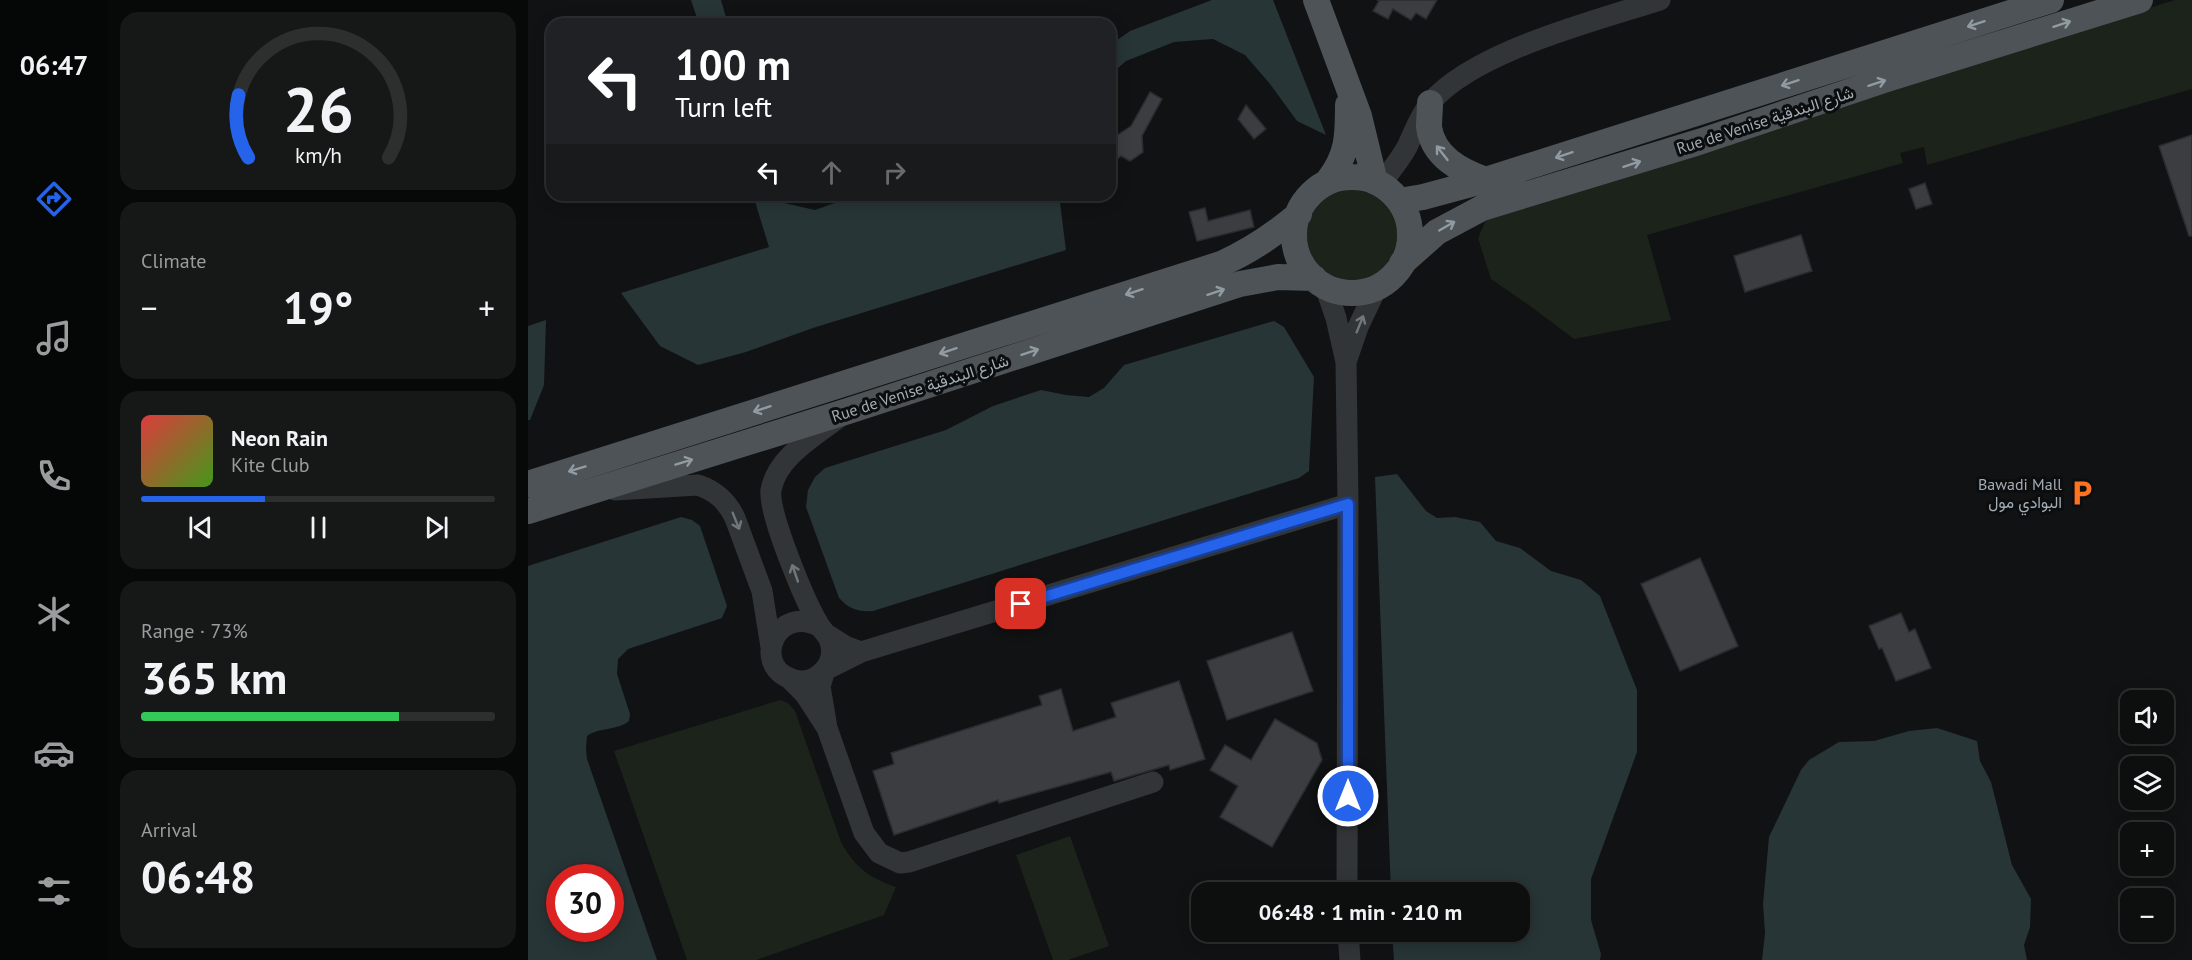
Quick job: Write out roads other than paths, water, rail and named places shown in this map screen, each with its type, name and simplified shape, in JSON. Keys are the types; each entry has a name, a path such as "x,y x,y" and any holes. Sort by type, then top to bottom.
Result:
{"main road":[{"path":"1316,0 1348,86 1368,147 1387,190 1409,228 1409,246 1402,263 1392,277 1377,287 1360,292 1342,292 1320,282 1302,264 1296,251 1294,238 1295,224 1309,197 1328,181 1339,167 1347,141 1348,86"},
{"name":"Rue de Venise شارع البندقية","path":"1387,190 1423,197 1486,180 2052,0"},
{"name":"Rue de Venise شارع البندقية","path":"1402,263 1437,232 1482,208 1657,156 1884,80 2140,0"},
{"path":"1430,103 1429,129 1440,153 1461,170 1486,180"},
{"path":"1328,181 1351,177 1365,178 1387,190"},
{"name":"Rue de Venise شارع البندقية","path":"528,484 1221,264 1248,252 1267,240 1299,214"},
{"name":"Rue de Venise شارع البندقية","path":"528,511 848,411 1240,284 1278,277 1320,282"}],"street":[{"path":"1387,190 1430,103 1464,75 1552,34 1660,0"},
{"path":"1320,282 1336,318 1346,362 1347,882"},
{"path":"1346,362 1358,327 1377,287"},
{"path":"848,411 782,464 771,491 772,507 800,588 831,643 832,653 820,686 827,728 864,833 879,854 900,863 909,862 1153,782"},
{"path":"590,492 698,485 722,498 730,507 735,518 762,591 772,658 776,667 805,694 827,728"},
{"path":"790,679 809,680 861,652 1348,504"},
{"path":"771,648 780,629 789,623 799,621 810,622 845,646 861,652"},
{"path":"1349,942 1350,960"}],"place":[{"name":"Bawadi Mall البوادي مول","path":"2082,493"}]}
